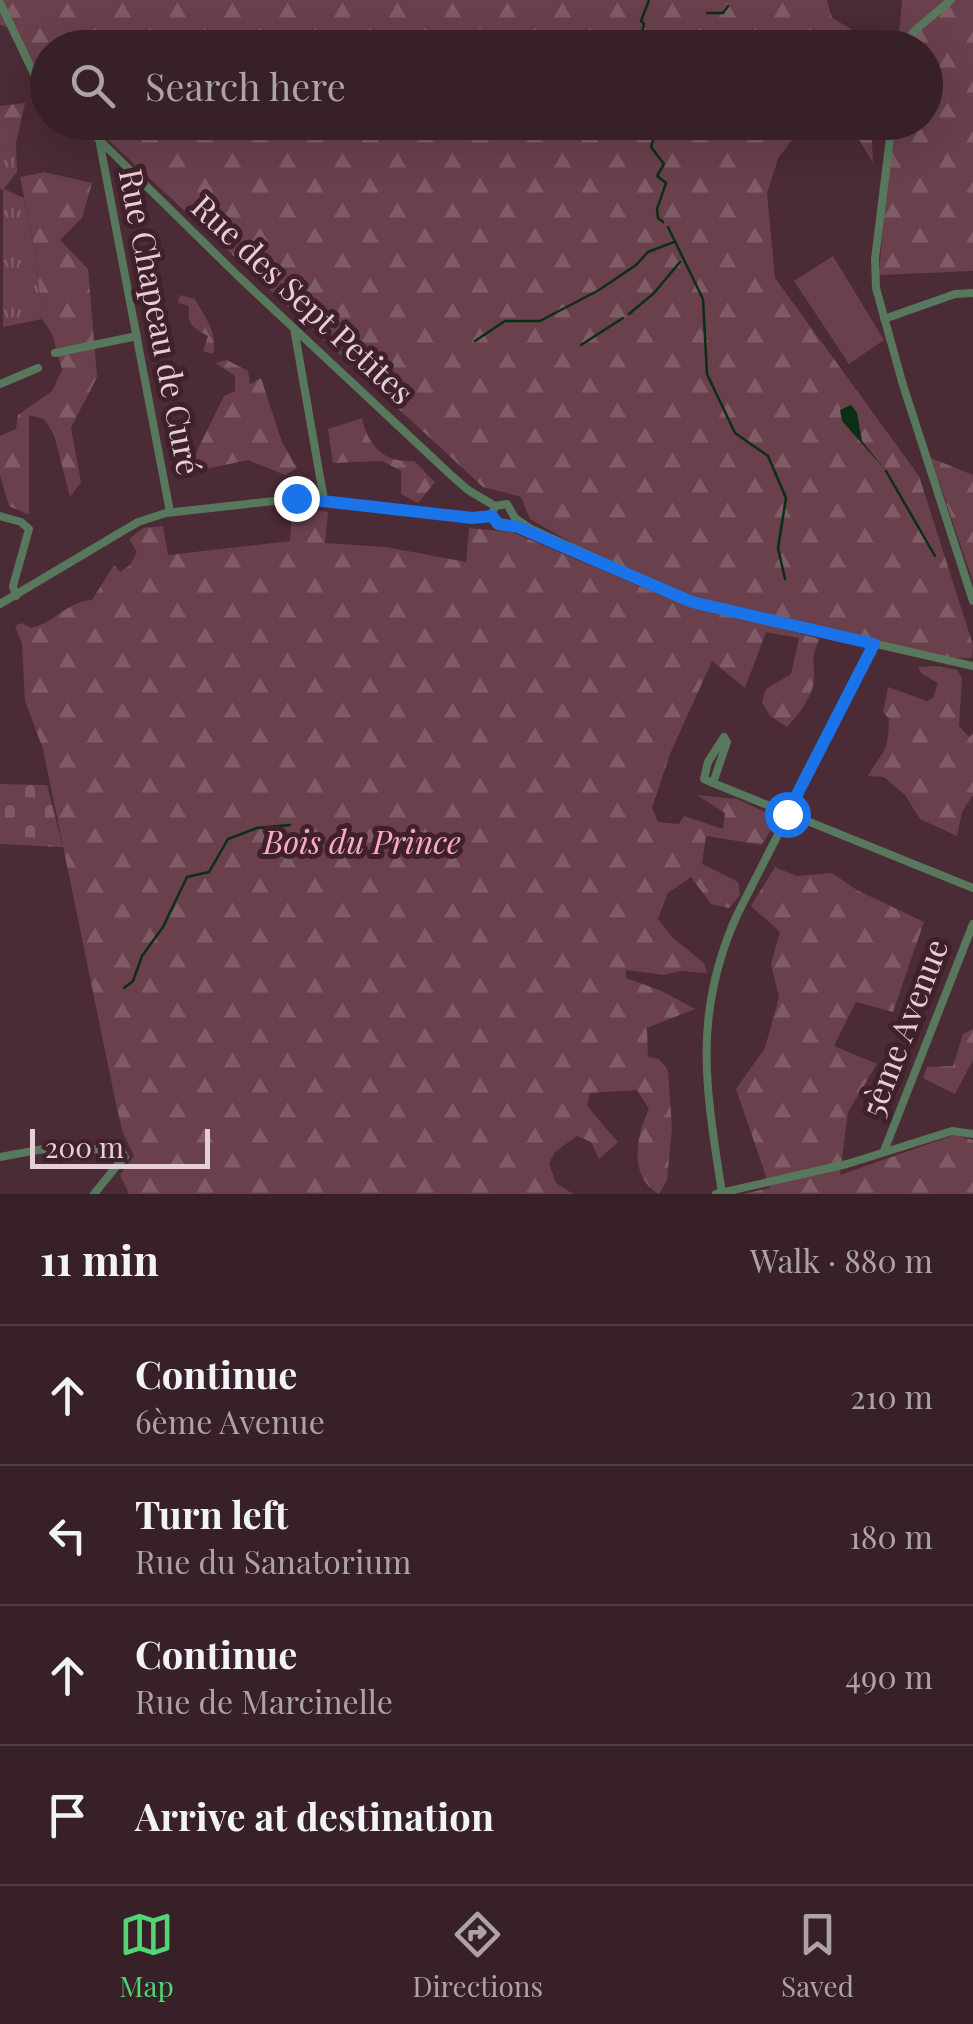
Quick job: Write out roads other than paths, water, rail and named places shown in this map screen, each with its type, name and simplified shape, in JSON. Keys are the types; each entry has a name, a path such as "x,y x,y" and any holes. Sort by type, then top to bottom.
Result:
{"street":[{"path":"916,30 951,0"},
{"path":"0,3 30,66"},
{"path":"890,140 874,259 876,288 973,601"},
{"name":"Rue des Sept Petites","path":"100,142 468,490 495,506 508,504 511,520"},
{"name":"Rue Chapeau de Curé","path":"100,142 170,512"},
{"path":"884,318 955,294 973,293"},
{"path":"293,326 324,500"},
{"path":"55,354 137,336"},
{"path":"0,384 38,368"},
{"path":"0,604 138,522 170,512 296,498 472,518 492,516"},
{"path":"492,516 495,506"},
{"path":"0,516 21,522 29,529 13,586 16,596"},
{"path":"492,516 498,524 511,520 676,596 973,666"},
{"path":"874,644 727,938 711,995 704,1058 719,1194 847,1164 952,1131 973,1134"},
{"path":"713,783 727,742 724,737 704,771 704,778 713,783 787,814 973,888"},
{"name":"5ème Avenue","path":"884,1150 973,924"},
{"path":"0,1157 50,1147 112,1153 112,1160 120,1163 94,1194"}],"waterway":[{"path":"642,30 641,21 649,0"},
{"path":"707,13 723,13 728,6"},
{"path":"653,140 651,147 664,164 657,176 666,183 657,209 663,222"},
{"path":"668,227 703,299 707,374 735,433 768,456 786,498 778,548 785,579"},
{"path":"475,341 505,321 540,321 599,290 648,252 674,242"},
{"path":"629,314 654,293 680,262"},
{"path":"581,345 623,318"},
{"path":"886,471 935,556"},
{"path":"124,988 133,981 142,956 163,927 187,877 209,872 228,839 257,828 290,825"}],"park label":[{"name":"Bois du Prince","path":"362,843"}]}
